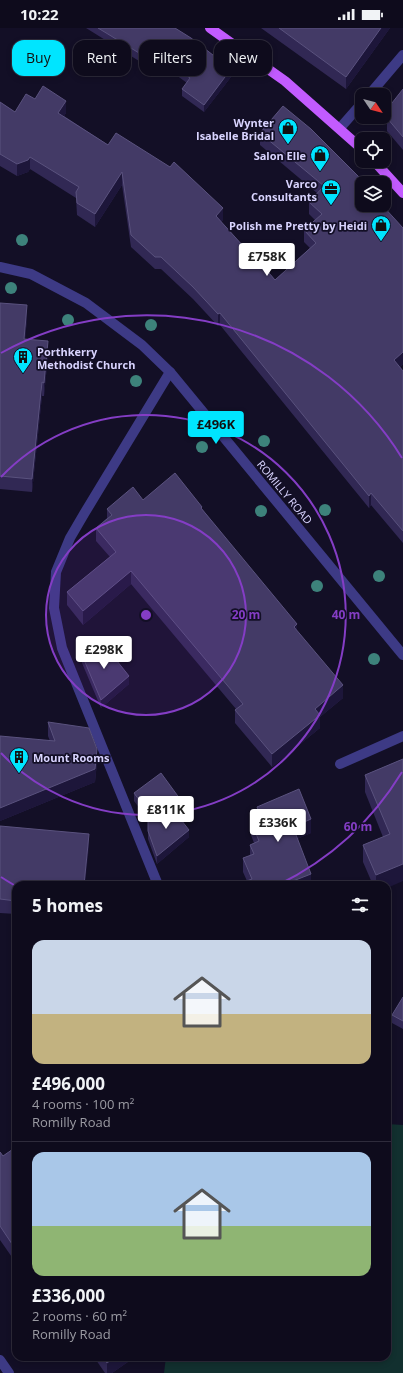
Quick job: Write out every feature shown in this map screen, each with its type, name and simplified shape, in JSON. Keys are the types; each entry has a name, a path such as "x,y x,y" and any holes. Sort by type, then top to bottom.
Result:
{"main road":[{"path":"210,28 285,81 355,142"},
{"path":"380,168 403,193"}],"street":[{"path":"375,88 403,55"},
{"path":"340,128 355,111"},
{"name":"ROMILLY ROAD","path":"0,267 31,274 86,303 142,345 170,372 403,655"},
{"path":"156,881 62,648 54,608 56,572 70,538 170,372"},
{"path":"340,764 403,736"},
{"path":"0,1360 9,1373"}],"green space":[{"path":"391,1124 403,1125 403,1373 164,1373 166,1361 391,1361"}],"building":[{"path":"98,28 175,28 194,40 139,40 139,53 131,48 131,40 118,40"},
{"path":"279,28 381,28 346,77"},
{"path":"206,50 214,56 214,76 226,76 204,105 182,89 190,78 187,76 206,76"},
{"path":"43,86 66,101 58,113 108,145 116,133 170,167 174,162 223,208 216,216 275,280 316,243 304,230 322,214 309,202 324,186 260,133 283,106 311,129 358,176 355,176 355,212 388,212 403,228 403,352 394,360 403,371 403,531 371,493 369,496 220,313 218,314 193,287 161,257 155,257 131,235 122,172 95,214 77,203 76,192 79,187 30,157 28,160 17,164 0,154 0,102 15,112 26,94 35,99"},
{"path":"403,89 403,137 391,123 391,104"},
{"path":"0,303 27,305 24,339 48,341 44,383 42,382 32,479 0,476"},
{"path":"175,473 202,507 201,508 297,624 294,627 343,685 315,709 320,715 272,754 235,710 243,704 131,571 83,611 67,592 116,552 96,528 112,515 107,509 133,487 143,500"},
{"path":"101,641 129,676 101,700 82,655"},
{"path":"48,722 89,728 97,749 95,769 0,808 0,736 55,741"},
{"path":"403,759 403,864 376,875 363,845 390,834 365,775"},
{"path":"161,773 180,799 153,819 134,793"},
{"path":"299,789 311,819 293,827 311,874 293,881 247,881 252,879 243,858 254,854 250,845 259,841 251,821 261,817 257,807"},
{"path":"171,807 189,830 157,856 148,831 148,822"},
{"path":"0,826 89,834 84,881 12,881 12,900 0,899"},
{"path":"403,997 403,1021 392,1015"},
{"path":"12,1150 12,1244 0,1226 0,1152 3,1156"}],"place":[{"name":"Wynter Isabelle Bridal","path":"288,145"},
{"name":"Salon Elle","path":"320,172"},
{"name":"Varco Consultants","path":"331,206"},
{"name":"Polish me Pretty by Heidi","path":"381,242"},
{"name":"Porthkerry Methodist Church","path":"23,374"},
{"name":"Mount Rooms","path":"19,774"}]}
